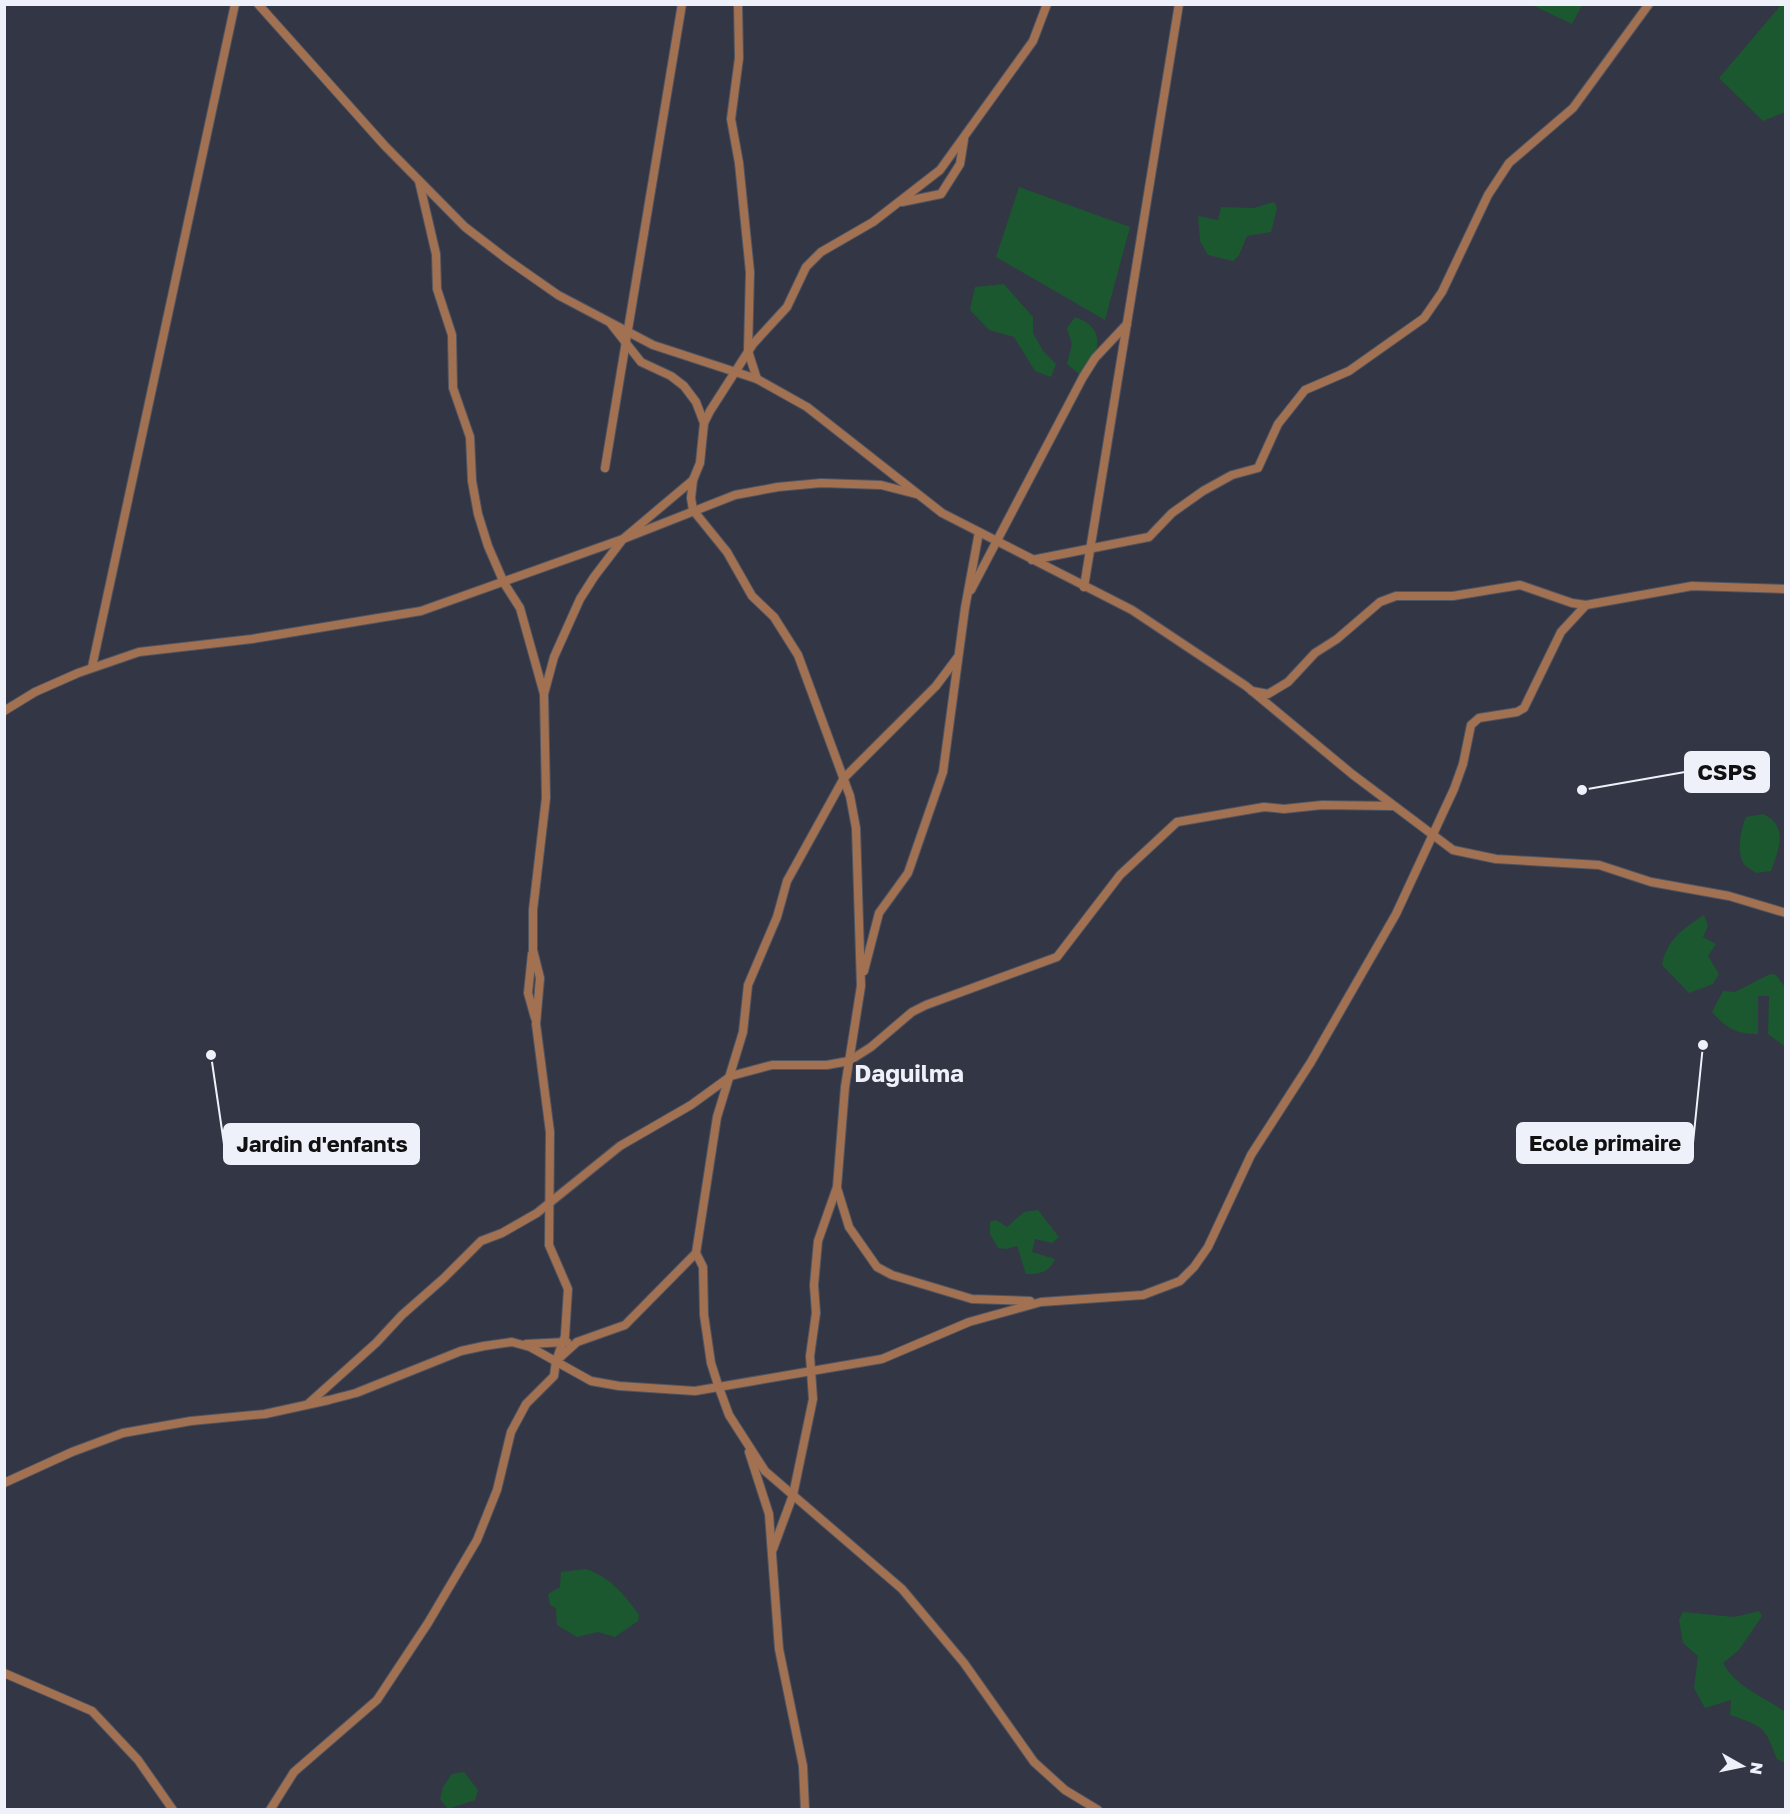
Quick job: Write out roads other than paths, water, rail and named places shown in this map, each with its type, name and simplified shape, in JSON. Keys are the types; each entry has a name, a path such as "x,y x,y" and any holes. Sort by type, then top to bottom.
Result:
{"street":[{"path":"92,667 234,4"},
{"path":"258,4 419,181 465,227 508,260 558,295 653,345 757,378 807,407 942,513 1132,610 1252,691 1393,806 1454,850 1496,859 1599,866 1651,882 1729,896 1785,913"},
{"path":"605,468 682,4"},
{"path":"738,4 739,58 731,119 739,163 750,272 748,351 757,378"},
{"path":"861,986 856,828 844,778 798,655 774,617 752,596 726,552 693,510 691,498 693,480 700,464 704,423 748,351 787,307 806,267 821,252 873,222 940,170 1033,41 1047,4"},
{"path":"1084,587 1179,4"},
{"path":"1032,560 1149,537 1172,513 1203,491 1232,475 1258,468 1278,424 1305,390 1349,371 1424,318 1442,292 1488,195 1509,163 1573,108 1649,4"},
{"path":"900,202 941,194 960,164 964,136"},
{"path":"270,1809 294,1772 377,1700 428,1623 477,1540 497,1490 511,1432 526,1404 554,1376 556,1361 563,1342 568,1289 549,1245 547,1187 552,1166 550,1131 536,1024 540,978 533,950 533,910 546,798 544,694 520,608 504,583 488,546 478,514 472,481 470,437 453,387 452,335 437,289 436,254 419,181"},
{"path":"609,322 642,362 671,376 684,386 696,402 704,423"},
{"path":"966,599 1083,377 1095,358 1127,324"},
{"path":"544,694 554,657 580,599 623,539 693,480"},
{"path":"4,711 35,692 92,667 139,652 252,639 421,611 504,583 735,495 778,487 821,483 881,485 919,495"},
{"path":"773,1549 793,1495 813,1399 811,1371 818,1241 837,1187 849,1061 861,986 879,913 912,863 943,772 957,658 978,532"},
{"path":"1252,691 1268,694 1288,682 1315,653 1344,634 1380,602 1396,596 1453,596 1520,585 1563,601 1586,604 1692,586 1785,589"},
{"path":"837,1187 849,1227 877,1266 892,1275 972,1299 1041,1302 1143,1295 1180,1281 1194,1267 1208,1247 1251,1155 1363,975 1396,914 1463,764 1471,725 1479,718 1517,712 1524,708 1561,632 1586,604"},
{"path":"957,658 936,686 844,778 787,882 777,917 748,985 743,1032 717,1117 696,1253 702,1267 704,1315 711,1363 729,1415 765,1471 902,1589 964,1663 1034,1762 1065,1790 1098,1809"},
{"path":"308,1405 481,1241 502,1233 548,1205 616,1148 691,1105 731,1076 772,1065 827,1065 849,1061 872,1047 912,1012 926,1005 1057,957 1120,876 1177,822 1264,807 1284,809 1322,805 1393,806"},
{"path":"556,1361 567,1349 625,1324 696,1253"},
{"path":"4,1483 72,1452 123,1433 191,1421 265,1414 308,1405 356,1393 461,1351 512,1342 521,1344 591,1380 619,1386 695,1391 718,1385 882,1359 969,1322 1041,1302"},
{"path":"521,1344 586,1340"},
{"path":"746,1443 769,1514 779,1649 803,1766 806,1809"},
{"path":"4,1673 92,1711 138,1760 173,1809"}],"place":[{"name":"CSPS","path":"1582,790"},
{"name":"Ecole primaire","path":"1703,1045"},
{"name":"Jardin d'enfants","path":"211,1055"}],"district":[{"name":"Daguilma","path":"909,1074"}]}
